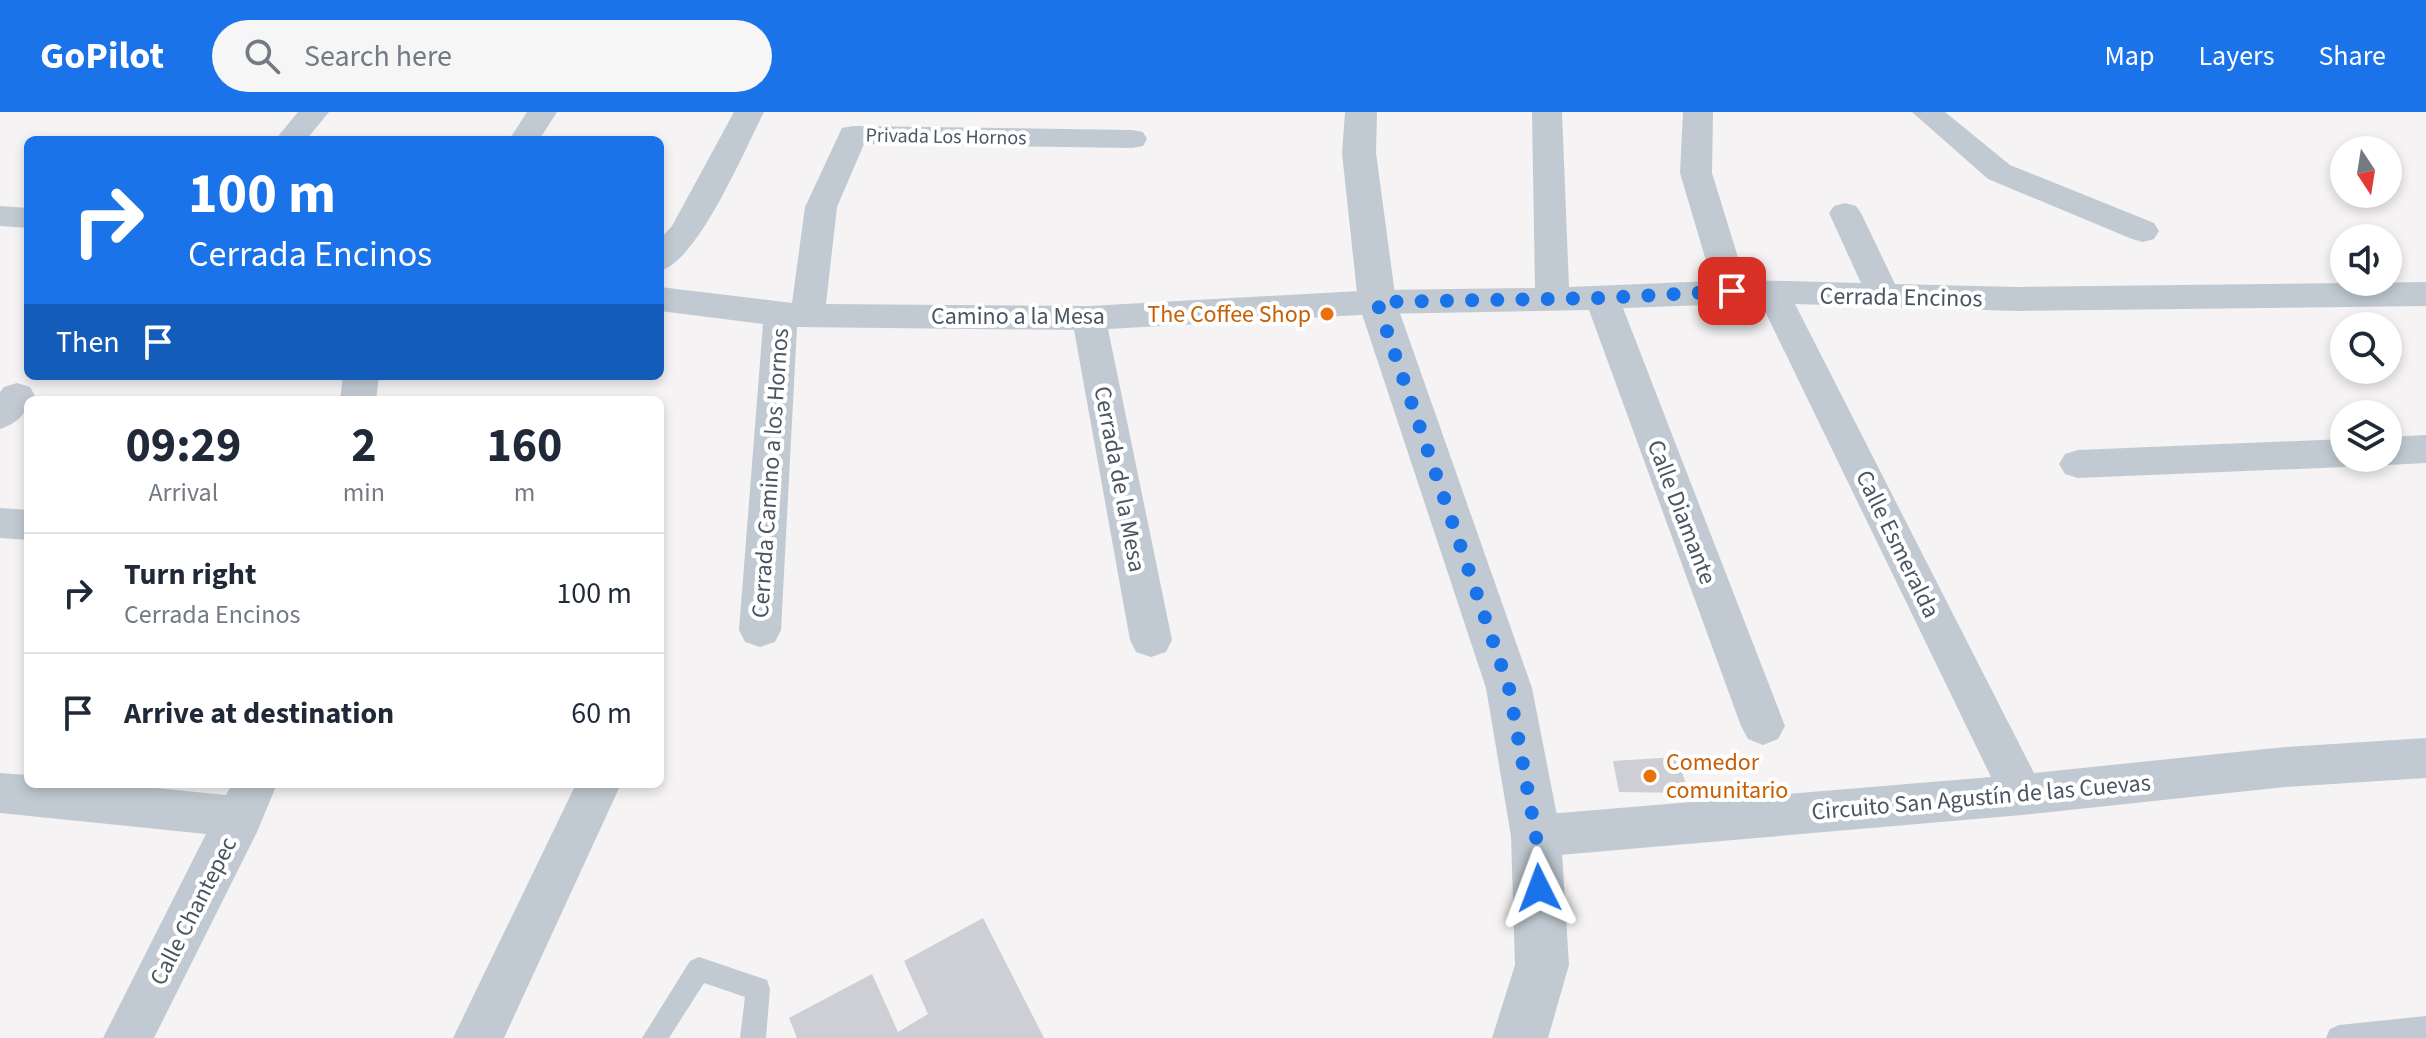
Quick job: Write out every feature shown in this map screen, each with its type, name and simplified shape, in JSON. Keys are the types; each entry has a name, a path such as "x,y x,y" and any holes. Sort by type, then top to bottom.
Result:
{"street":[{"path":"293,136 314,112"},
{"path":"527,136 542,112"},
{"path":"664,256 685,232 749,112"},
{"path":"1361,112 1359,153 1377,302 1509,688 1536,836 1542,965 1520,1038"},
{"path":"1547,112 1552,299"},
{"path":"1698,112 1696,173 1732,291"},
{"path":"1927,112 1999,172 2143,231"},
{"name":"Privada Los Hornos","path":"794,316 821,207 853,135 1132,139"},
{"path":"1845,213 1884,297"},
{"path":"0,216 24,218"},
{"name":"Cerrada Encinos","path":"1377,302 1602,298 1732,291 1884,297 2078,299 2426,294"},
{"name":"Calle Esmeralda","path":"1773,294 2022,795"},
{"name":"Calle Diamante","path":"1602,298 1763,726"},
{"name":"Camino a la Mesa","path":"664,300 794,316 1089,318 1377,302"},
{"name":"Cerrada Camino a los Hornos","path":"760,630 794,316"},
{"name":"Cerrada de la Mesa","path":"1089,318 1151,640"},
{"path":"2402,450 2426,449"},
{"path":"2078,464 2330,454"},
{"path":"0,523 24,525"},
{"name":"Circuito San Agustín de las Cuevas","path":"1536,836 2022,795 2285,767 2426,758"},
{"path":"478,1038 597,788"},
{"path":"0,793 248,800"},
{"name":"Calle Chantepec","path":"128,1038 248,800"}],"lane":[{"path":"655,1038 699,969 758,989 753,1038"},
{"path":"2339,1038 2426,1028"}],"building":[{"name":"Comedor comunitario","path":"1677,757 1689,793 1619,792 1613,761"},
{"path":"983,918 1044,1038 797,1038 789,1018 872,974 898,1032 928,1014 904,961"}],"place":[{"name":"The Coffee Shop","path":"1327,314"},
{"name":"Comedor comunitario","path":"1650,776"}],"route":[{"path":"1539,888 1536,836 1509,688 1377,302 1602,298 1732,291"}]}
